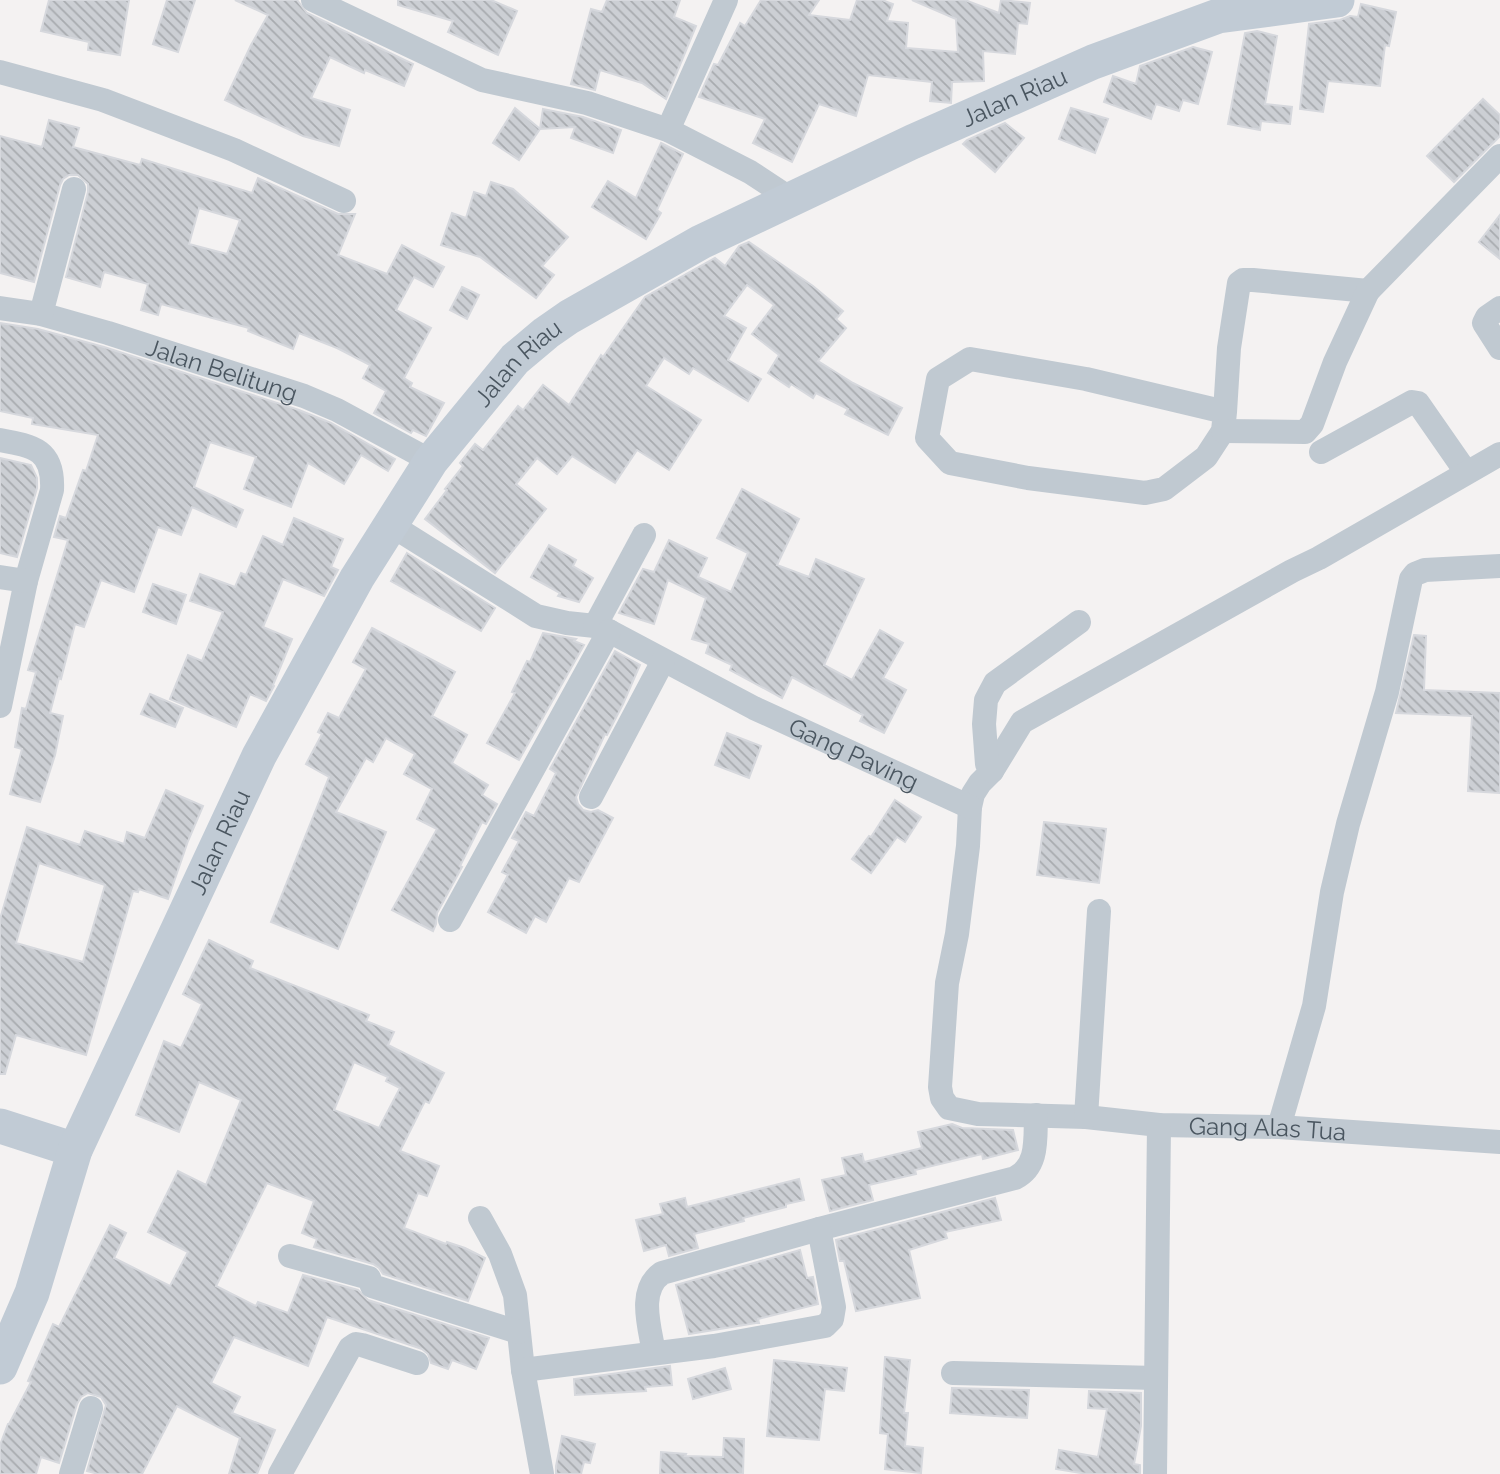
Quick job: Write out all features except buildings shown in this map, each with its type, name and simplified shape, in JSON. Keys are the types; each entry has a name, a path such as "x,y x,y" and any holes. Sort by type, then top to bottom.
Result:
{"main road":[{"name":"Jalan Riau","path":"0,1367 32,1293 75,1150 260,756 357,578 431,461 515,359 569,317 701,242 1093,62 1218,16 1337,0"},
{"path":"0,1126 75,1150"}],"street":[{"path":"313,0 482,80 587,103 668,130 750,172 792,199"},
{"path":"668,130 726,0"},
{"path":"0,72 116,105 234,150 344,201"},
{"path":"1368,291 1241,281 1237,286 1228,348 1224,422 1206,457 1164,489 1145,493 1028,478 950,463 926,438 938,379 970,359 1086,379 1224,422 1305,432 1312,424 1335,362 1368,291 1500,156"},
{"path":"41,314 74,189"},
{"name":"Jalan Belitung","path":"0,308 41,314 202,361 303,396 337,410 431,461"},
{"path":"1500,308 1487,317 1484,323 1500,348"},
{"path":"1321,452 1412,402 1418,402 1466,472"},
{"path":"0,440 27,445 36,450 51,465 52,490 26,581 0,706"},
{"path":"654,1353 647,1297 649,1288 658,1276 673,1269 1021,1175 1032,1162 1036,1115 996,1115 949,1108 942,1098 940,1087 947,982 957,934 970,807 973,794 992,771 1022,722 1319,558 1500,454"},
{"name":"Gang Paving","path":"391,525 536,615 602,629 754,708 970,807"},
{"path":"450,920 602,629 644,534"},
{"path":"1279,1127 1314,1006 1332,892 1348,824 1387,692 1411,579 1425,570 1500,566"},
{"path":"0,577 26,581"},
{"path":"992,771 987,764 984,724 986,700 995,683 1079,622"},
{"path":"591,797 663,661"},
{"path":"1086,1118 1100,911"},
{"name":"Gang Alas Tua","path":"1036,1115 1159,1125 1279,1127 1500,1142"},
{"path":"1155,1474 1159,1125"},
{"path":"480,1218 500,1254 515,1295 523,1370 542,1474"},
{"path":"523,1370 746,1341 827,1324 833,1316 834,1307 819,1229"},
{"path":"290,1256 369,1278 372,1286 518,1332"},
{"path":"279,1474 349,1348 356,1344 362,1345 416,1363"},
{"path":"953,1373 1156,1378"},
{"path":"71,1474 92,1408"}]}
